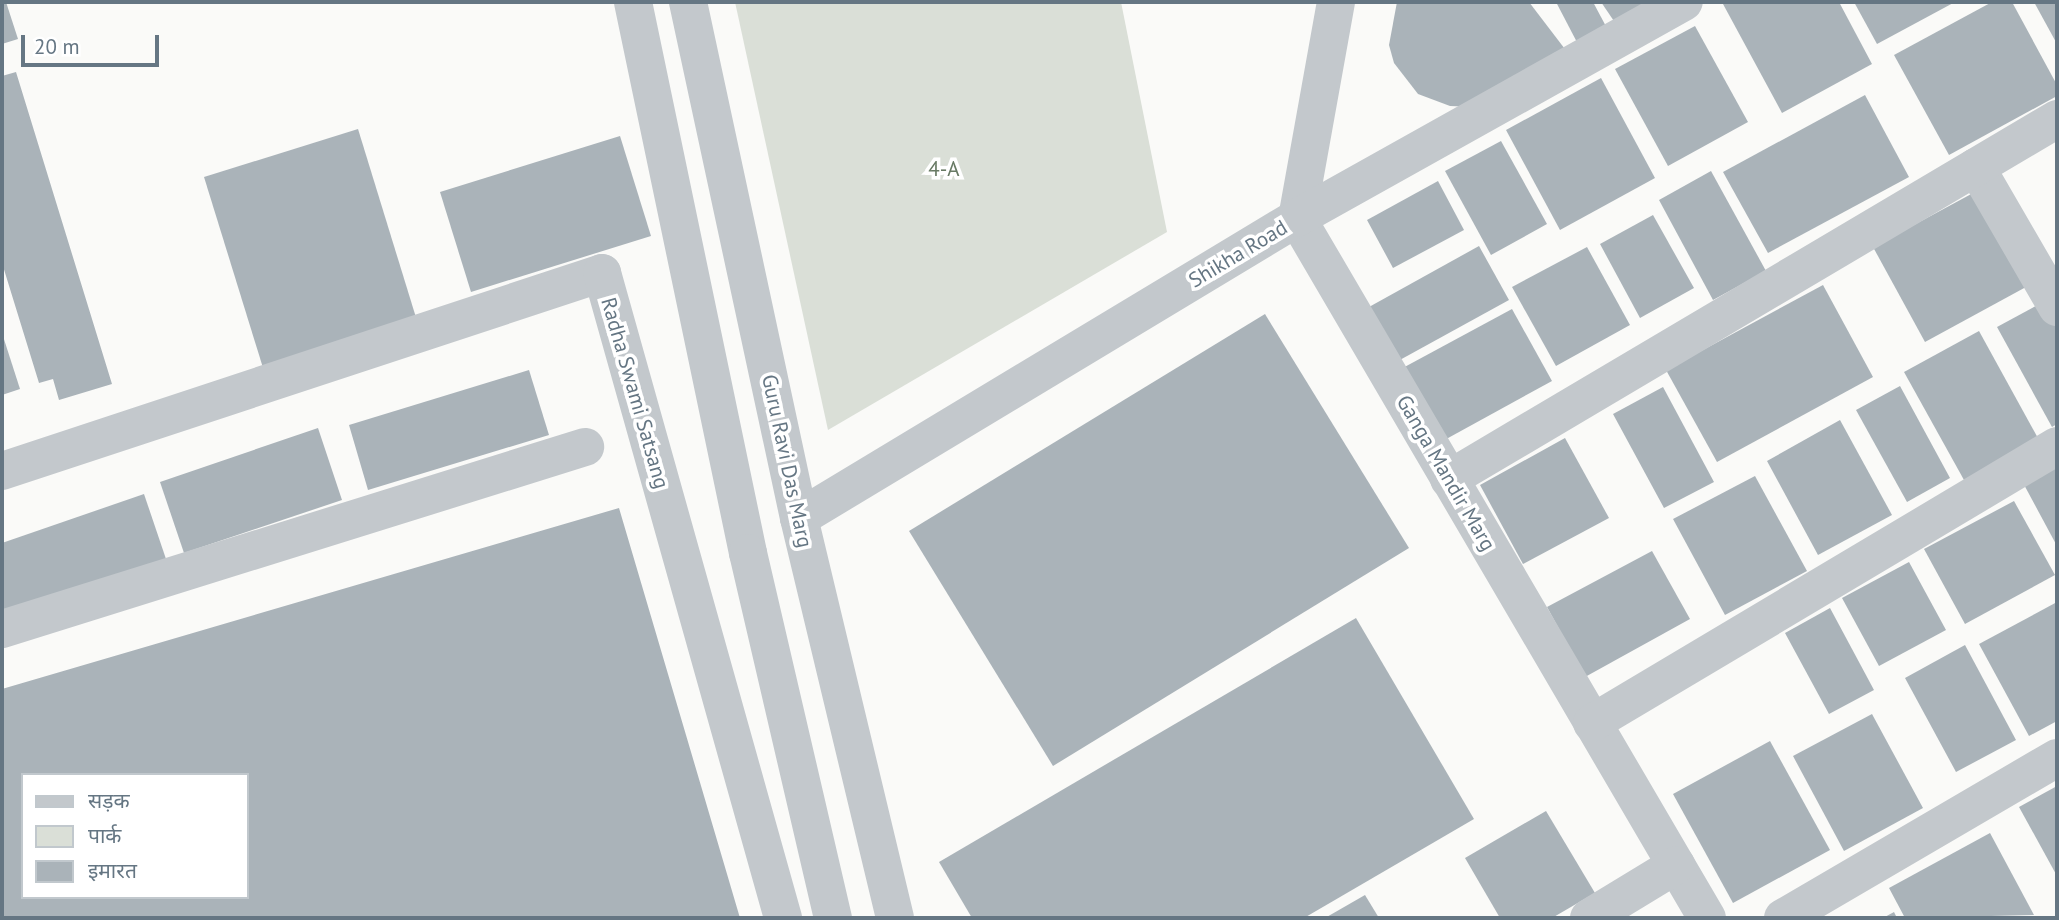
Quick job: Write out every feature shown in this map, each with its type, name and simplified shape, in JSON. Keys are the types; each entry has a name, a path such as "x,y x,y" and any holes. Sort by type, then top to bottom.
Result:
{"street":[{"path":"633,2 748,553 833,918"},
{"name":"Guru Ravi Das Marg","path":"688,2 799,518 895,918"},
{"path":"1297,218 1336,2"},
{"name":"Shikha Road","path":"799,518 1297,218 1684,2"},
{"path":"1449,479 2057,119"},
{"path":"1976,167 2057,307"},
{"name":"Ganga Mandir Marg","path":"1297,218 1707,918"},
{"name":"Radha Swami Satsang","path":"2,471 602,273 783,918"},
{"path":"1592,723 2057,446"},
{"path":"2,629 585,447"},
{"path":"1783,918 2057,758"},
{"path":"1589,918 1676,865"}],"green space":[{"name":"4-A","path":"735,2 1121,2 1167,232 828,430"}],"building":[{"path":"2,2 6,2 18,39 2,44"},
{"path":"1397,2 1529,2 1571,57 1474,107 1450,106 1418,94 1394,63 1389,45"},
{"path":"1556,2 1593,2 1609,32 1580,48"},
{"path":"1601,2 1658,2 1618,27"},
{"path":"1839,2 1872,64 1782,113 1723,4"},
{"path":"1854,2 1955,2 1877,44"},
{"path":"1992,2 2012,2 2057,85 2057,96 1949,155 1894,55"},
{"path":"2034,2 2057,2 2057,44"},
{"path":"1695,26 1748,122 1668,166 1615,69"},
{"path":"16,72 112,384 59,400 53,379 39,383 2,263 2,76"},
{"path":"1601,78 1655,178 1560,230 1506,130"},
{"path":"1865,95 1909,177 1768,253 1723,172"},
{"path":"358,129 418,324 264,371 204,177"},
{"path":"620,136 651,236 471,292 440,192"},
{"path":"1501,141 1547,224 1491,255 1445,171"},
{"path":"1711,171 1766,271 1713,300 1659,200"},
{"path":"1438,181 1464,230 1393,268 1367,220"},
{"path":"1975,192 2026,287 1925,342 1873,247"},
{"path":"1653,215 1694,288 1640,318 1600,244"},
{"path":"1479,246 1509,300 1398,361 1369,307"},
{"path":"1587,247 1630,325 1556,366 1512,287"},
{"path":"1823,285 1873,377 1717,462 1666,370"},
{"path":"2045,301 2057,323 2057,424 2052,427 1997,327"},
{"path":"1512,309 1552,381 1439,443 1399,370"},
{"path":"1265,314 1409,548 1053,766 909,531"},
{"path":"1979,331 2039,440 1964,480 1904,372"},
{"path":"2,333 20,389 2,395"},
{"path":"529,370 549,435 368,490 349,425"},
{"path":"1900,386 1950,478 1907,502 1856,410"},
{"path":"1663,387 1714,482 1664,508 1613,414"},
{"path":"1840,420 1892,515 1818,555 1767,461"},
{"path":"318,428 342,500 184,553 160,482"},
{"path":"1565,438 1609,518 1523,564 1480,485"},
{"path":"2057,462 2057,546 2022,481"},
{"path":"1755,476 1807,571 1725,615 1673,519"},
{"path":"144,494 166,559 2,616 2,543"},
{"path":"2014,501 2055,575 1965,624 1924,549"},
{"path":"619,508 740,918 3,918 2,689"},
{"path":"1652,551 1690,619 1585,677 1547,607"},
{"path":"1909,562 1946,630 1879,666 1842,598"},
{"path":"2057,602 2057,721 2029,736 1979,644"},
{"path":"1830,608 1874,690 1829,714 1785,633"},
{"path":"1356,618 1474,819 1304,918 972,918 939,862"},
{"path":"1965,645 2016,740 1956,772 1905,678"},
{"path":"1872,714 1923,808 1844,851 1793,756"},
{"path":"1770,741 1830,850 1733,903 1673,794"},
{"path":"2057,786 2057,876 2019,807"},
{"path":"1546,811 1595,893 1552,918 1500,918 1465,858"},
{"path":"1990,833 2034,915 1905,918 1889,888"},
{"path":"1365,895 1379,918 1325,918"},
{"path":"1894,912 1897,918 1883,918"}]}
